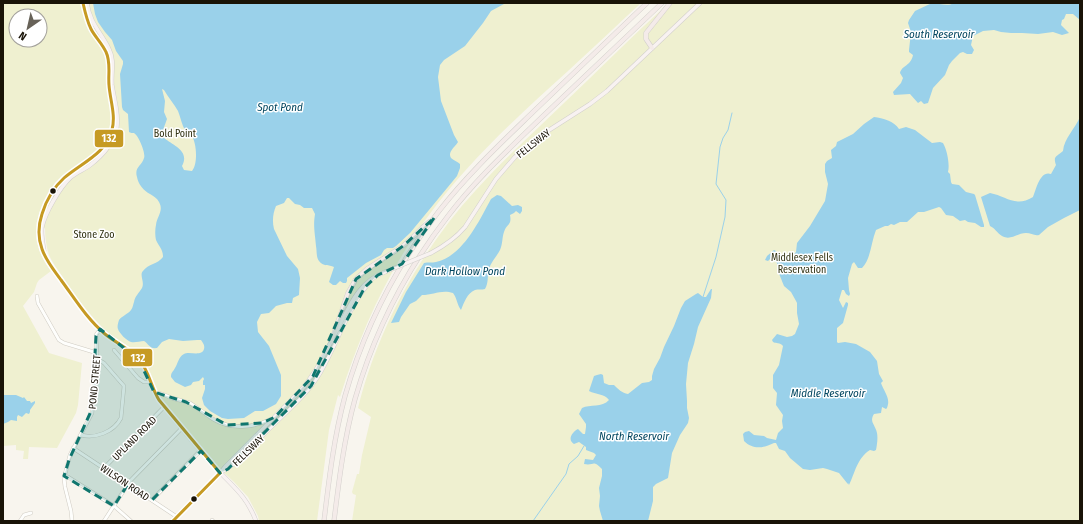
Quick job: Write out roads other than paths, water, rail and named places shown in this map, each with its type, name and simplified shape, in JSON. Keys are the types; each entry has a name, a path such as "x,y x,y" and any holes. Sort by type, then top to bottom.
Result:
{"highway":[{"path":"324,521 334,442 343,405 356,364 369,329 388,291 412,249 457,189 482,161 647,3"},
{"path":"334,521 344,444 361,380 389,311 406,278 421,254 448,215 485,172 662,3"},
{"path":"652,48 646,39 646,33 670,3"},
{"path":"331,342 348,293 356,279 367,269 403,246 434,218"}],"main road":[{"path":"83,3 88,22 104,48 109,60 108,84 113,114 112,128 108,138 98,153 66,176 57,184 50,195 39,225 42,251 50,265 78,303 100,329 139,360 146,370 155,393 164,407 220,473 245,499 250,506 256,521"},
{"path":"45,256 42,235 43,225 58,192 71,177 90,165 102,154 111,141 117,127 117,109 112,83 112,57 93,23 88,3"},
{"name":"FELLSWAY","path":"220,473 310,380 318,368 354,297 361,288 378,275 449,243 467,224 508,164 543,134 597,99 700,3"},
{"name":"FELLSWAY","path":"220,473 228,469 242,456 311,386 324,366 357,299 370,280"},
{"path":"173,521 220,473"}],"street":[{"path":"37,296 38,302 59,340 97,353"},
{"name":"POND STREET","path":"72,521 71,511 64,486 64,476 73,448 89,419 92,409 97,359 96,336 100,329"},
{"path":"114,350 138,378 144,382 150,382"},
{"path":"81,435 89,436 108,432 121,418 124,386 104,363 97,359"},
{"path":"155,393 160,393 186,402 196,407 215,421 229,426 238,427 251,425 275,417"},
{"name":"UPLAND ROAD","path":"104,468 164,407"},
{"path":"104,521 128,484 182,428"},
{"name":"WILSON ROAD","path":"73,448 177,517"},
{"path":"152,500 201,450"},
{"path":"64,476 68,477 114,506 131,521"},
{"path":"20,521 24,515 31,513"}],"water":[{"name":"Spot Pond","path":"93,3 513,3 504,4 491,11 465,46 444,60 440,65 438,77 441,101 458,142 451,151 450,156 460,164 460,168 457,176 410,233 396,246 393,248 387,248 381,255 366,263 347,278 346,283 340,281 336,285 333,285 329,282 334,267 322,264 317,258 314,226 315,214 312,208 304,208 295,204 289,198 287,198 284,203 276,206 273,217 274,229 287,256 298,269 300,278 299,295 293,298 292,303 276,306 269,313 261,314 257,322 258,332 269,346 281,375 281,396 276,404 263,411 255,411 244,418 222,418 210,411 204,405 202,398 205,389 205,385 203,385 203,377 199,381 193,382 191,385 185,387 175,382 171,375 179,359 186,353 201,353 204,349 204,344 201,340 183,341 169,339 162,342 157,348 154,348 144,341 131,342 123,337 119,331 119,320 131,310 135,298 143,286 142,273 145,269 163,257 162,250 156,240 155,235 155,228 161,208 157,199 140,185 138,180 136,174 137,169 143,161 144,153 140,141 136,135 129,132 128,114 122,107 120,74 123,61 116,51 112,40 98,22","holes":["162,89 178,111 184,127 195,143 196,158 192,171 184,170 182,166 184,156 180,149 164,138 163,130 167,119 164,112 165,101"]},
{"name":"South Reservoir","path":"932,3 946,5 954,3 1080,3 1080,20 1073,14 1066,14 1061,25 1069,33 1062,35 1053,32 1038,34 1011,33 994,30 983,31 973,36 971,45 974,50 972,54 963,52 960,53 952,61 945,75 933,88 928,103 924,104 921,101 918,103 910,94 894,95 893,92 901,83 903,78 900,73 901,70 909,63 913,55 909,52 911,32 908,23 909,20 915,11"},
{"name":"Middle Reservoir","path":"874,117 888,120 899,129 906,127 915,130 932,143 943,143 948,157 948,172 950,174 951,182 952,184 959,185 966,192 975,195 984,227 965,220 960,221 953,216 946,215 939,207 924,212 918,212 907,222 900,222 894,225 891,224 876,230 865,264 862,268 858,268 854,262 852,264 848,278 850,294 849,296 844,290 842,290 839,300 843,308 846,302 848,305 843,323 837,328 837,342 856,344 870,352 877,361 879,374 883,381 881,383 887,395 888,404 886,409 882,407 881,413 874,414 872,419 877,435 876,450 870,450 862,457 849,485 839,473 823,468 810,470 803,469 790,458 785,451 779,449 776,443 762,447 751,446 744,441 743,434 749,431 754,435 764,436 776,440 778,433 783,428 783,415 776,405 777,393 773,388 773,375 779,365 783,346 773,342 772,340 777,334 787,337 792,336 795,334 799,324 797,303 791,292 784,286 776,262 771,258 768,261 765,260 774,250 778,256 792,262 796,252 797,243 810,226 825,201 828,184 825,164 832,158 831,150 836,146 837,142 853,134"},
{"path":"1080,117 1080,210 1048,227 1039,235 1023,233 1008,238 1002,236 990,226 981,197 990,193 1011,200 1021,201 1033,197 1041,178 1044,175 1051,174 1056,165 1055,158 1063,151 1065,142"},
{"name":"Dark Hollow Pond","path":"497,195 501,196 512,206 518,205 522,207 522,211 520,214 516,211 510,215 510,223 504,232 502,245 489,268 485,289 472,291 466,298 461,310 453,293 441,292 422,295 410,304 399,322 391,323 406,292 424,263 436,262 454,253 469,236 491,199"},
{"name":"North Reservoir","path":"711,289 711,298 698,327 688,363 686,384 689,418 688,423 680,435 672,453 668,478 653,487 653,501 648,521 603,521 599,506 599,488 602,469 595,464 584,464 585,459 593,460 596,455 586,450 586,447 579,442 574,444 571,440 572,434 578,429 585,434 586,424 579,414 582,408 603,404 609,400 605,396 589,391 594,376 601,374 603,375 604,383 614,385 622,392 628,394 642,383 652,380 654,369 685,301 698,293 703,297 706,297"},
{"path":"3,395 16,395 23,398 24,397 27,401 30,401 31,403 35,401 35,403 29,414 26,413 22,417 18,415 17,421 11,420 3,424"}],"waterway":[{"path":"703,297 716,257 725,217 726,200 716,184 720,147 728,130 732,113"},
{"path":"533,521 566,474 569,464 578,456 584,446"}],"park label":[{"name":"Bold Point","path":"175,133"},
{"name":"Stone Zoo","path":"94,234"},
{"name":"Middlesex Fells Reservation","path":"802,262"}]}
